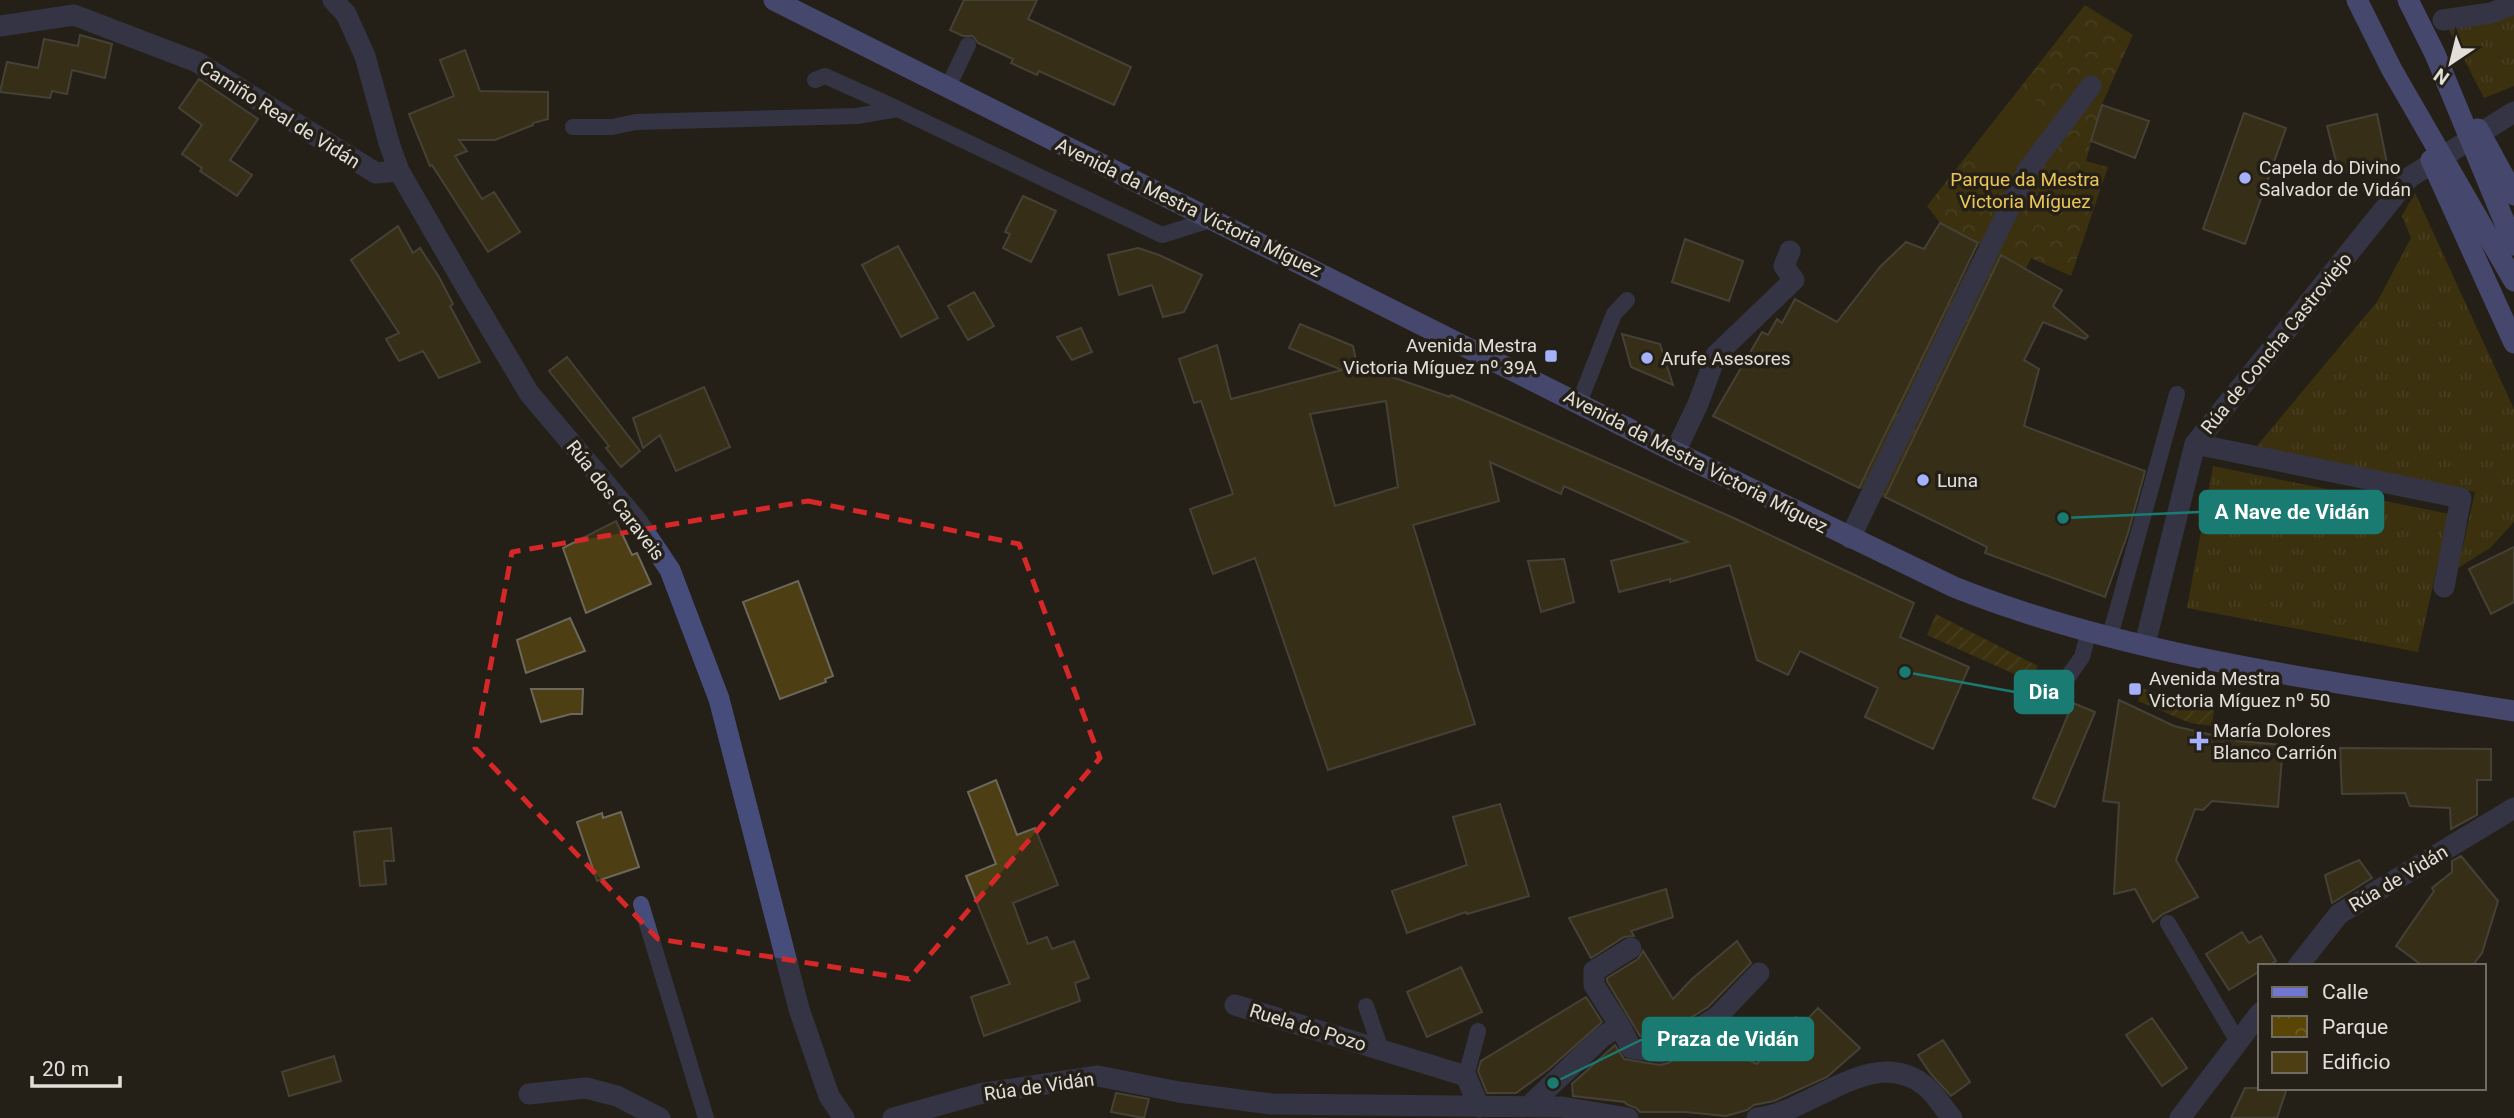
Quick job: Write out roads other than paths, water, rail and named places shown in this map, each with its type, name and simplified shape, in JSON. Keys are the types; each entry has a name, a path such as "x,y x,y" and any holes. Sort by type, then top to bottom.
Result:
{"main road":[{"name":"Avenida da Mestra Victoria Míguez","path":"774,0 1675,452 1850,538 1995,603 2089,631 2145,644 2377,690 2514,711"},
{"path":"2357,0 2447,179 2514,343"},
{"path":"2408,0 2486,158 2514,245"},
{"path":"2486,158 2514,195"},
{"path":"2447,179 2514,281"}],"street":[{"name":"Rúa dos Caraveis","path":"333,0 346,14 365,55 389,143 400,171 529,393 637,521 670,570 719,699 799,1009 829,1096 844,1118"},
{"path":"2443,20 2491,13 2514,4"},
{"name":"Camiño Real de Vidán","path":"0,26 74,15 197,62 376,173 400,171"},
{"path":"1850,538 2027,171 2091,86"},
{"name":"Rúa de Concha Castroviejo","path":"2145,644 2195,444 2410,177 2514,112"},
{"path":"1675,452 1698,404 1716,355 1794,280 1784,266 1790,251"},
{"path":"2195,444 2461,498 2444,587"},
{"name":"Rúa de Vidán","path":"2300,964 2339,914 2514,808"},
{"path":"1631,948 1594,971 1594,985 1631,1048 1661,1052 1717,1017 1759,973"},
{"name":"Ruela do Pozo","path":"1235,1005 1466,1076"},
{"path":"2180,1118 2258,1016"},
{"path":"1529,1106 1602,1037 1620,1026"},
{"path":"1757,1118 1798,1106 1866,1073 1889,1071 1904,1074 1924,1085 1952,1118"},
{"name":"Rúa de Vidán","path":"893,1118 979,1094 1098,1076 1269,1111 1529,1106 1562,1107 1605,1117 1628,1118"},
{"path":"1466,1076 1479,1107"},
{"path":"529,1094 586,1088 617,1096 660,1118"}],"lane":[{"path":"948,87 968,45"},
{"path":"815,80 825,76 1162,235 1213,219"},
{"path":"573,127 612,127 636,122 857,116 898,109"},
{"path":"1578,403 1614,314 1627,300"},
{"path":"2110,636 2155,445 2177,394"},
{"path":"2055,695 2082,657 2089,631"},
{"path":"641,904 706,1118"},
{"path":"2168,923 2238,1042"},
{"name":"Ruela do Pozo","path":"1366,1006 1381,1050"},
{"path":"1466,1076 1478,1031"}],"place":[{"name":"Capela do Divino Salvador de Vidán","path":"2245,178"},
{"name":"Avenida Mestra Victoria Míguez nº 39A","path":"1551,356"},
{"name":"Arufe Asesores","path":"1647,358"},
{"name":"Luna","path":"1923,480"},
{"name":"A Nave de Vidán","path":"2063,518"},
{"name":"Dia","path":"1905,672"},
{"name":"Avenida Mestra Victoria Míguez nº 50","path":"2135,689"},
{"name":"María Dolores Blanco Carrión","path":"2199,741"},
{"name":"Praza de Vidán","path":"1553,1083"}],"park label":[{"name":"Parque da Mestra Victoria Míguez","path":"2025,190"}]}
